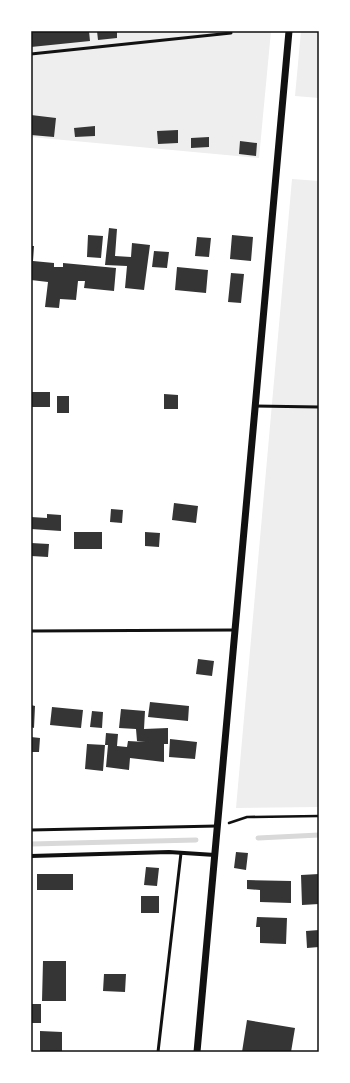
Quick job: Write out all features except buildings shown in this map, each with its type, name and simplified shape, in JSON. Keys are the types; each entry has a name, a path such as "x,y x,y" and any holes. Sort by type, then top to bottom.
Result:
{"street":[{"path":"197,1052 254,406 289,31"},
{"path":"31,856 181,853 215,855"}],"lane":[{"path":"31,54 231,33"},
{"path":"254,406 319,407"},
{"path":"31,631 235,630"},
{"path":"31,830 217,826"},
{"path":"158,1052 181,853"}],"path":[{"path":"217,826 247,817 319,816"}],"shaded area":[{"path":"31,31 271,31 259,158 31,137"},
{"path":"301,31 319,31 319,98 295,96"},
{"path":"292,179 319,181 319,807 236,808"}],"waterway":[{"path":"258,838 319,835"},
{"path":"31,844 196,840"}]}
